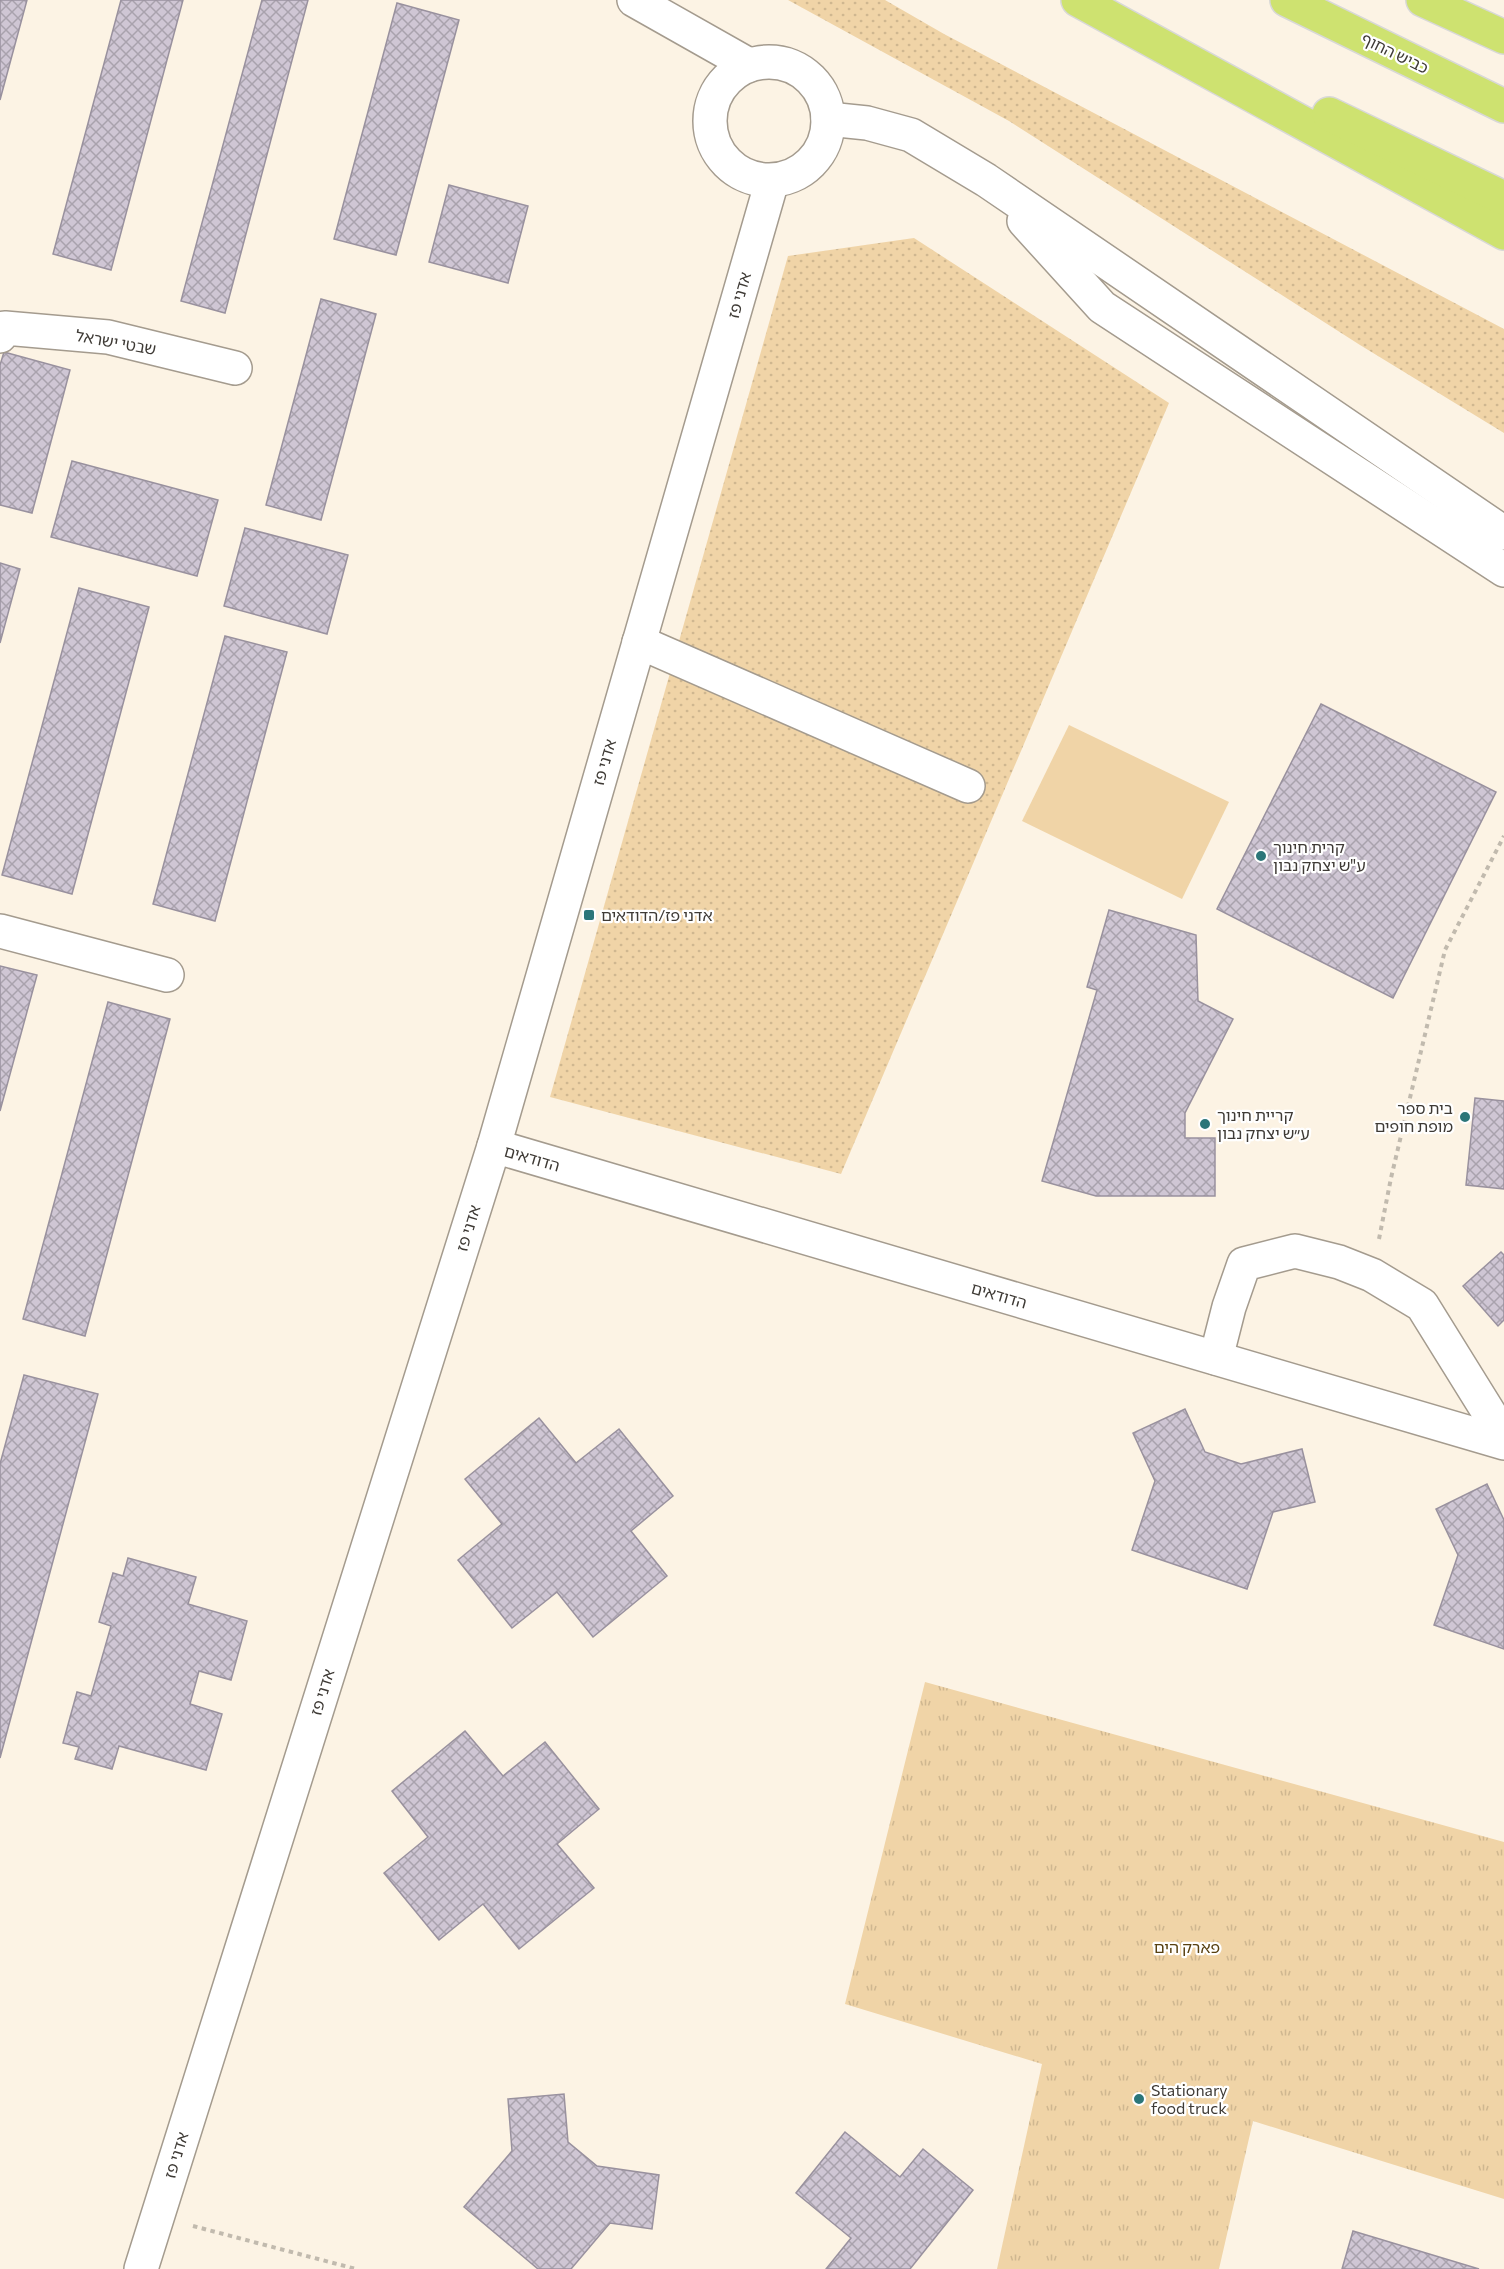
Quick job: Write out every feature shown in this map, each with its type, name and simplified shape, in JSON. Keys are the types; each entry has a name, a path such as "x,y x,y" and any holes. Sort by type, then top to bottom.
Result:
{"highway":[{"path":"1078,0 1504,233"},
{"path":"1093,0 1504,198"},
{"name":"כביש החוף","path":"1287,0 1504,106"},
{"path":"1423,0 1504,37"}],"street":[{"path":"634,0 749,64"},
{"path":"770,62 790,66 813,81 824,99 828,119 825,140 809,165 792,176 772,181 752,178 732,168 718,153 711,133 710,112 717,93 732,75 749,64 770,62"},
{"path":"828,119 867,123 911,135 986,180 1504,533"},
{"path":"986,180 1102,307 1504,570"},
{"name":"אדני פז","path":"141,2269 494,1146 772,181"},
{"name":"שבטי ישראל","path":"0,336 5,328 108,337 235,368"},
{"path":"639,642 968,786"},
{"path":"0,932 167,975"},
{"name":"הדודאים","path":"494,1146 1504,1443"},
{"path":"1216,1359 1229,1307 1244,1264 1295,1251 1339,1262 1372,1275 1422,1305 1504,1437"}],"path":[{"path":"1372,1275 1391,1178 1445,950 1504,836"},
{"path":"157,2216 356,2269"}],"green space":[{"path":"788,0 885,0 944,34 1504,329 1504,433 1360,345 1009,121"},
{"path":"914,238 1169,403 841,1174 550,1097 788,256"},
{"path":"1069,725 1229,802 1182,899 1022,821"},
{"name":"פארק הים","path":"925,1682 1504,1842 1504,2199 1253,2121 1219,2269 997,2269 1042,2064 845,2004"}],"building":[{"path":"0,0 27,0 0,100"},
{"path":"121,0 183,0 111,270 53,254"},
{"path":"262,0 308,0 225,313 181,301"},
{"path":"397,3 459,20 396,255 334,239"},
{"path":"449,185 528,206 508,283 429,262"},
{"path":"321,299 376,314 321,520 266,505"},
{"path":"4,352 70,370 32,513 0,505 0,365"},
{"path":"72,461 218,500 197,576 51,537"},
{"path":"245,528 348,555 327,634 224,606"},
{"path":"0,563 20,569 0,643"},
{"path":"79,588 149,607 72,894 2,875"},
{"path":"225,636 287,652 215,921 153,904"},
{"path":"1321,704 1496,792 1393,998 1217,909"},
{"path":"1109,910 1196,935 1198,1001 1233,1019 1185,1113 1185,1138 1215,1138 1215,1196 1096,1196 1042,1181 1097,990 1087,987"},
{"path":"0,966 37,975 0,1111"},
{"path":"108,1002 170,1019 85,1336 23,1319"},
{"path":"1475,1098 1504,1101 1504,1189 1466,1185"},
{"path":"1501,1252 1504,1255 1504,1320 1498,1326 1463,1286"},
{"path":"24,1375 98,1394 0,1758 0,1464"},
{"path":"1185,1409 1205,1452 1241,1464 1302,1449 1315,1502 1273,1512 1247,1589 1132,1550 1155,1481 1133,1433"},
{"path":"539,1418 576,1463 619,1429 673,1496 631,1531 667,1576 593,1637 557,1592 512,1628 458,1560 502,1524 465,1479"},
{"path":"1487,1484 1504,1520 1504,1649 1434,1625 1458,1555 1436,1509"},
{"path":"128,1558 196,1577 188,1604 247,1621 231,1680 199,1671 190,1704 222,1714 206,1770 119,1746 112,1769 75,1759 79,1747 63,1743 77,1692 91,1696 111,1626 99,1622 113,1573 123,1576"},
{"path":"465,1731 503,1776 545,1742 599,1809 557,1844 594,1888 519,1949 483,1904 439,1940 384,1873 428,1837 392,1791"},
{"path":"564,2094 568,2142 597,2166 659,2175 652,2229 610,2223 571,2269 538,2269 464,2207 512,2151 508,2099"},
{"path":"845,2132 900,2177 923,2149 973,2190 910,2269 826,2269 851,2238 796,2193"},
{"path":"1353,2231 1479,2269 1342,2269"}],"place":[{"name":"קרית חינוך ע\"ש יצחק נבון","path":"1261,856"},
{"name":"אדני פז/הדודאים","path":"589,915"},
{"name":"בית ספר מופת חופים","path":"1465,1117"},
{"name":"קריית חינוך ע״ש יצחק נבון","path":"1205,1124"},
{"name":"Stationary food truck","path":"1139,2099"}]}
